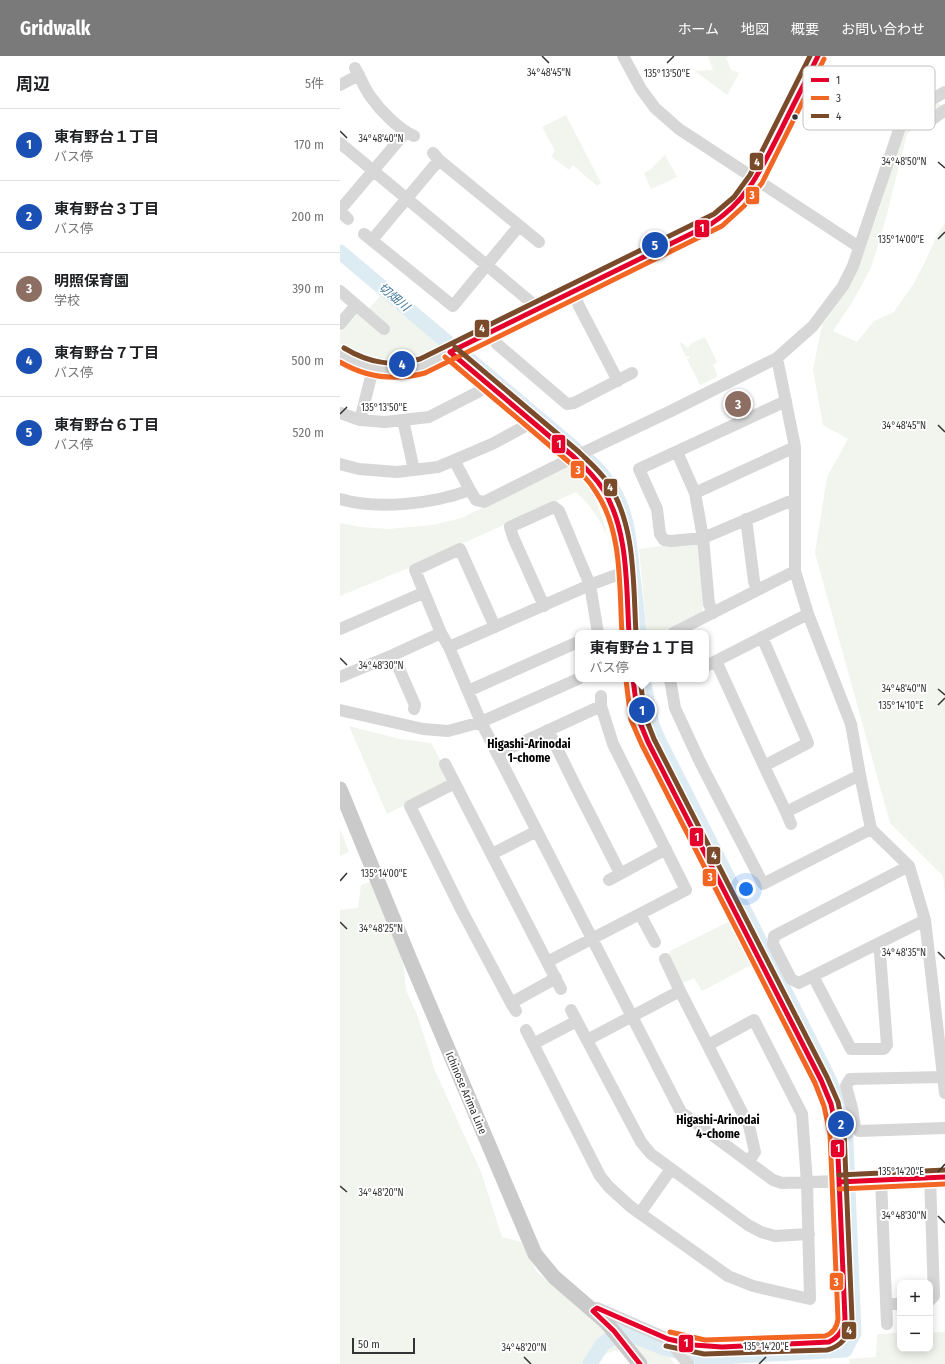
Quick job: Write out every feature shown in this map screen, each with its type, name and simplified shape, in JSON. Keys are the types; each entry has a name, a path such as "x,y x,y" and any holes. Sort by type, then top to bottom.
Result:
{"main road":[{"name":"Ichinose Arima Line","path":"340,789 409,958 535,1254 547,1270 593,1311 617,1335 640,1364"}],"street":[{"path":"623,56 640,89 656,108 679,129 859,247"},
{"path":"813,66 818,56"},
{"path":"340,85 357,71 370,96 388,116 410,135 373,171 343,213"},
{"path":"340,354 361,366 373,369 395,371 416,368 718,220 738,204 756,179 803,86"},
{"path":"935,98 945,92"},
{"path":"935,117 945,110"},
{"path":"454,460 476,500 484,502 777,358 813,326 844,286 853,266 899,130"},
{"path":"340,143 532,303 536,309"},
{"path":"519,226 453,306 368,237 406,199 436,156 539,242"},
{"path":"340,291 384,329"},
{"path":"573,291 579,306 618,381"},
{"path":"340,324 356,305"},
{"path":"489,333 497,344 567,404 574,403 632,373"},
{"path":"450,352 574,457 598,481 610,500 619,527 625,572 629,630"},
{"path":"777,358 795,447 795,571 808,614 851,724 871,829 909,866 925,920 945,1093"},
{"path":"360,420 373,369"},
{"path":"340,414 360,420 385,422 429,417 489,385"},
{"path":"786,401 639,469 657,509 660,534 664,540 671,541 702,538 795,499"},
{"path":"403,420 414,470"},
{"path":"340,464 359,469 396,472 438,467 492,444 533,422"},
{"path":"695,493 795,447"},
{"path":"677,452 695,493 702,538 709,604 712,613"},
{"path":"340,499 348,502 384,506 423,501 460,494 470,490"},
{"path":"544,606 510,527 554,507 559,511 590,585 598,630"},
{"path":"746,519 754,581 757,590"},
{"path":"495,627 460,549 414,570 481,722 681,1112 774,1180 782,1183 945,1177"},
{"path":"679,630 795,571"},
{"path":"449,647 590,585 625,572"},
{"path":"340,629 423,593"},
{"path":"791,824 764,766 711,663 808,614"},
{"path":"340,677 441,633"},
{"path":"762,638 808,743 764,766"},
{"path":"468,691 575,643"},
{"path":"393,655 415,705 414,709"},
{"path":"340,710 423,729 448,731 481,722 575,680"},
{"path":"593,1311 597,1308 668,1340 694,1346 722,1347 826,1343 836,1339 842,1331 845,1319 836,1126 831,1104 826,1090 648,742 638,718 633,682"},
{"path":"674,682 675,708 700,762 763,884 871,829"},
{"path":"497,754 548,730 601,701 613,744 686,890 548,962"},
{"path":"548,730 620,873"},
{"path":"445,764 455,783 492,854 548,962 558,984 513,1007 462,911 410,806 455,783"},
{"path":"786,812 860,775"},
{"path":"492,854 537,831"},
{"path":"608,880 666,850"},
{"path":"909,866 774,936 773,944 791,979 799,983 925,920"},
{"path":"640,914 655,942"},
{"path":"813,976 851,1049 884,1048 888,1045 880,953 877,944"},
{"path":"665,959 749,1126 754,1152 749,1161"},
{"path":"587,1040 680,991"},
{"path":"571,1010 641,1142 651,1154 748,1225 761,1232 775,1236 809,1234"},
{"path":"526,1030 600,1177 609,1187 631,1207 728,1276 753,1286 810,1299 807,1183 802,1114 754,1020 708,1045"},
{"path":"532,1044 577,1021"},
{"path":"942,1077 850,1079 846,1086 855,1127 859,1131 945,1128"},
{"path":"640,1213 672,1169"},
{"path":"930,1177 933,1297"},
{"path":"881,1180 887,1324"},
{"path":"886,1304 897,1304"},
{"path":"668,1340 685,1360"}],"shaded area":[{"path":"708,56 730,56 726,58 731,70 739,73 727,95 695,71 713,70"},
{"path":"938,103 942,106 935,112 935,104"},
{"path":"566,115 601,183 597,186 573,165 569,170 551,156 555,151 542,127"},
{"path":"902,130 912,130 907,134 885,222 871,268 853,301 833,331 857,342 874,321 894,312 914,283 938,233 945,223 945,892 943,876 890,823 815,553 827,477 848,439 823,425 813,370 822,325 836,306 858,269 880,207"},
{"path":"665,155 677,177 651,189 644,173 650,170"},
{"path":"384,292 445,343 417,356 404,360 380,361 367,358 340,343 340,332 355,313 360,313 363,315"},
{"path":"705,337 717,362 713,365 717,377 700,385 687,359 690,358 689,356 686,357 680,344 681,342 688,348 692,343"},
{"path":"570,464 573,472 591,490 599,507 608,538 595,513 576,492 411,567 340,596 340,523 360,527 388,529 433,525 462,518"},
{"path":"694,542 699,547 705,603 701,613 665,630 647,630 639,549"},
{"path":"349,726 400,739 431,743 449,776 446,784 387,814"},
{"path":"340,829 349,852 340,856"},
{"path":"373,881 403,958 406,990 418,1017 435,1071 481,1172 502,1237 521,1242 537,1272 606,1329 622,1349 604,1354 596,1364 340,1364 340,910 358,908 361,885"},
{"path":"730,921 753,964 702,991 694,978 681,984 667,959 670,951"},
{"path":"945,1332 945,1364 850,1364 849,1359 876,1357 877,1334 897,1333 897,1352 933,1352 933,1333"},
{"path":"624,1334 667,1354 675,1364 646,1364"}],"waterway":[{"name":"切畑川","path":"340,252 447,342"},
{"name":"切畑川","path":"465,356 575,449"},
{"name":"切畑川","path":"588,460 610,484 622,509 628,537 639,630"},
{"name":"切畑川","path":"590,1364 602,1345 622,1331 664,1348 704,1358 845,1350 854,1333 846,1140 840,1109 824,1068 658,739 652,725 644,682"}],"transit line":[{"name":"4","path":"805,66 810,56"},
{"name":"1","path":"813,66 818,56"},
{"name":"3","path":"820,66 824,59"},
{"name":"4","path":"344,348 362,357 381,362 400,363 420,359 714,214 734,197 750,175 803,70"},
{"name":"1","path":"629,630 625,559 622,541 618,523 603,489 590,472 574,457 450,352 711,224 724,215 735,205 753,182 803,86"},
{"name":"3","path":"340,362 360,372 371,375 403,377 425,373 722,226 744,206 762,183 803,101"},
{"name":"4","path":"455,347 579,452 608,483 624,518 628,536 633,575 636,630"},
{"name":"3","path":"445,357 569,462 584,476 593,488 605,508 611,524 615,542 620,579 622,630"},
{"name":"3","path":"626,682 631,720 642,745 815,1083 824,1106 830,1134 838,1319 837,1325 831,1333 825,1336 705,1340 670,1332"},
{"name":"1","path":"633,682 638,718 648,742 821,1080 831,1104 837,1133 845,1319 840,1333 836,1338 829,1342 722,1347 694,1345 668,1339 597,1308 593,1311 614,1331 640,1364"},
{"name":"4","path":"640,682 645,716 654,739 827,1077 838,1102 844,1132 852,1319 850,1330 845,1339 837,1346 827,1350 704,1354 666,1346"},
{"name":"4","path":"839,1175 945,1170"},
{"name":"1","path":"839,1182 945,1177"},
{"name":"3","path":"839,1189 945,1184"}],"place":[{"name":"東有野台６丁目","path":"655,245"},
{"name":"東有野台７丁目","path":"402,364"},
{"name":"明照保育園","path":"738,404"},
{"name":"東有野台１丁目","path":"642,710"},
{"name":"東有野台３丁目","path":"841,1124"}],"district":[{"name":"Higashi-Arinodai 1-chome","path":"529,751"},
{"name":"Higashi-Arinodai 4-chome","path":"718,1127"}]}
